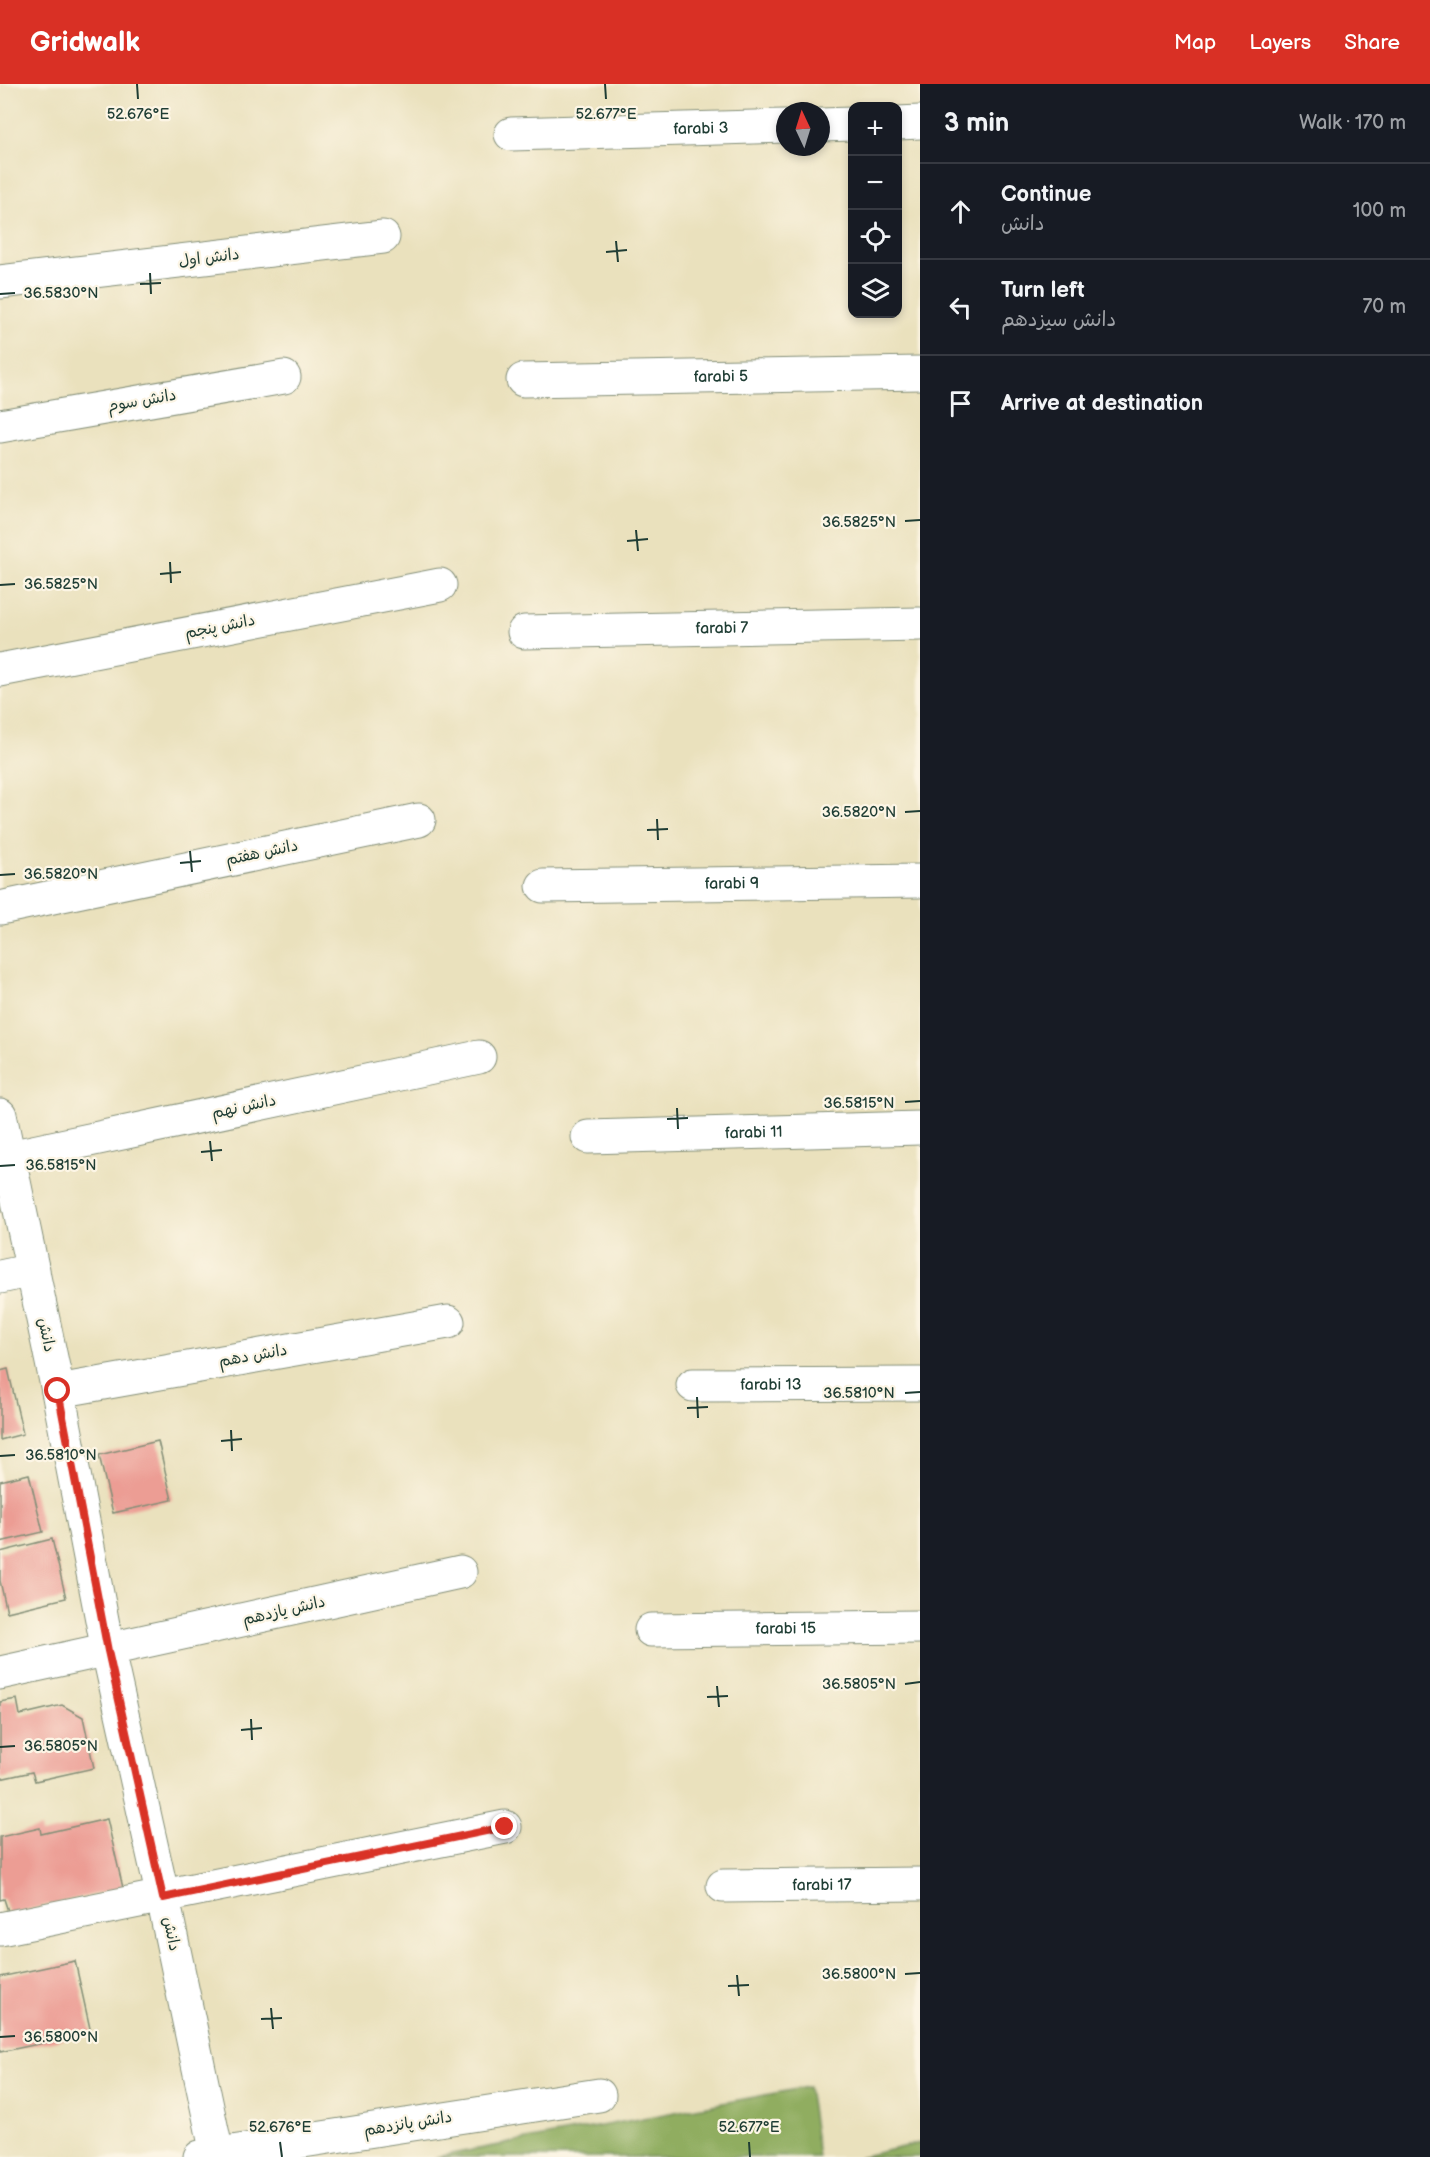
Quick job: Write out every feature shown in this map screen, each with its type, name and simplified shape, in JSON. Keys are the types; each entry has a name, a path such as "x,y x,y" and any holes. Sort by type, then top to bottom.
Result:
{"street":[{"path":"902,123 920,122"},
{"path":"830,125 848,124"},
{"name":"farabi 3","path":"511,134 776,126"},
{"name":"دانش اول","path":"0,282 383,237"},
{"name":"farabi 5","path":"523,380 920,373"},
{"name":"دانش سوم","path":"0,426 284,376"},
{"name":"دانش پنجم","path":"0,670 440,585"},
{"name":"farabi 7","path":"524,632 920,624"},
{"name":"دانش هفتم","path":"0,908 418,820"},
{"name":"farabi 9","path":"543,885 920,881"},
{"name":"دانش نهم","path":"5,1158 479,1057"},
{"name":"دانش","path":"0,1115 5,1158 33,1270 108,1651 163,1898 208,2155"},
{"name":"farabi 11","path":"588,1137 920,1128"},
{"path":"0,1277 33,1270"},
{"name":"دانش دهم","path":"58,1391 448,1322"},
{"name":"farabi 13","path":"693,1385 920,1384"},
{"name":"دانش یازدهم","path":"0,1673 460,1572"},
{"name":"farabi 15","path":"651,1630 920,1627"},
{"path":"0,1929 163,1898 505,1827"},
{"name":"farabi 17","path":"723,1886 920,1884"},
{"name":"دانش پانزدهم","path":"208,2155 599,2095"}],"green space":[{"path":"808,2087 818,2157 436,2157"},
{"path":"920,2143 920,2157 859,2157"}],"building":[{"path":"8,1369 23,1434 0,1440 0,1371"},
{"path":"158,1441 172,1500 113,1513 99,1455"},
{"path":"29,1474 43,1532 0,1542 0,1481"},
{"path":"52,1539 66,1598 7,1612 0,1581 0,1552"},
{"path":"17,1699 20,1715 62,1705 83,1717 94,1768 35,1781 32,1772 0,1779 0,1702"},
{"path":"107,1819 123,1888 9,1914 4,1899 0,1900 0,1837 40,1828 41,1834"},
{"path":"75,1961 91,2033 0,2052 0,1977"}],"route":[{"path":"58,1391 108,1651 163,1898 505,1827"}]}
